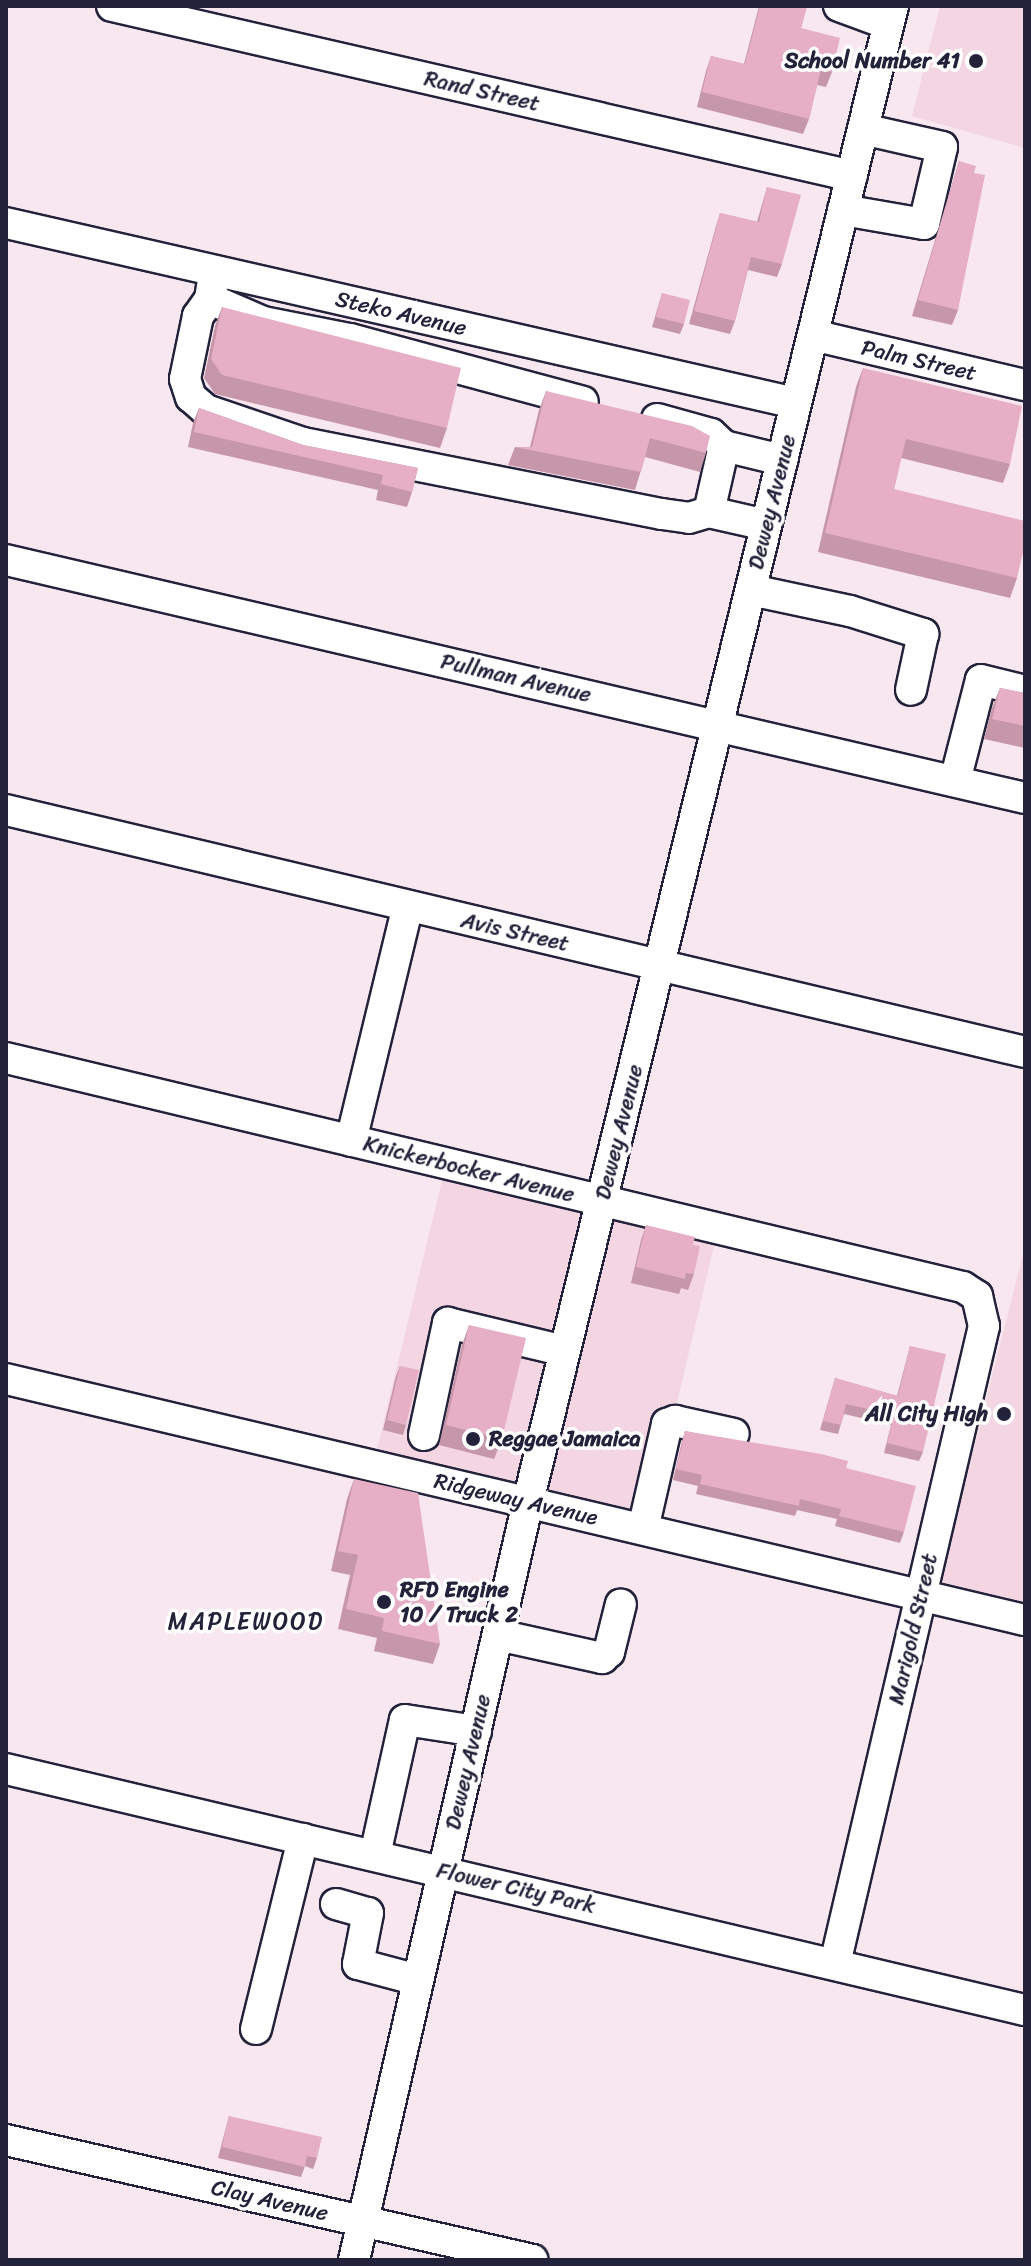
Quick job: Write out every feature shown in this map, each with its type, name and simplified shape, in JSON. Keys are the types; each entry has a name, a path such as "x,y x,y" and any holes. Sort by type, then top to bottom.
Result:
{"street":[{"name":"Rand Street","path":"112,6 852,176"},
{"path":"839,6 891,15"},
{"name":"Dewey Avenue","path":"354,2260 528,1502 891,15"},
{"path":"843,210 924,224 942,147 863,129"},
{"name":"Steko Avenue","path":"6,223 212,284 796,403"},
{"path":"766,525 709,512 689,518 662,514 319,446 206,410 191,397 185,379 198,316 212,284 263,322 350,339 691,427 724,446 782,460"},
{"name":"Palm Street","path":"813,335 1025,385"},
{"path":"709,512 724,446"},
{"name":"Pullman Avenue","path":"6,560 1025,798"},
{"path":"751,590 850,611 923,634 911,690"},
{"path":"955,781 981,680 1025,691"},
{"name":"Avis Street","path":"6,810 1025,1052"},
{"path":"351,1141 408,906"},
{"name":"Knickerbocker Avenue","path":"6,1058 963,1287 977,1296"},
{"name":"Marigold Street","path":"835,1964 984,1326 977,1296"},
{"path":"424,1435 448,1323 565,1351"},
{"name":"Ridgeway Avenue","path":"6,1379 1025,1620"},
{"path":"643,1529 667,1424 675,1421 734,1434"},
{"path":"498,1635 602,1658 609,1652 621,1604"},
{"path":"375,1855 405,1720 476,1731"},
{"name":"Flower City Park","path":"6,1769 1025,2010"},
{"path":"256,2029 303,1839"},
{"path":"336,1904 368,1913 358,1964 418,1980"},
{"name":"Clay Avenue","path":"6,2140 363,2221 429,2248 533,2260"}],"shaded area":[{"name":"School Number 41","path":"940,6 1025,6 1025,148 912,116"},
{"path":"446,1164 718,1229 647,1530 373,1466"},
{"name":"All City High","path":"1025,1246 1025,1602 940,1582"}],"building":[{"path":"760,6 807,6 801,28 840,38 832,72 821,69 809,119 702,92 711,56 745,64"},
{"path":"959,161 976,166 974,173 985,175 958,310 918,300"},
{"path":"767,187 801,195 782,264 751,257 735,321 694,311 720,213 759,222"},
{"path":"662,293 690,300 684,324 656,317"},
{"path":"222,307 461,368 447,428 222,375 211,359"},
{"path":"863,368 1022,406 1010,464 906,439 894,489 1025,521 1025,544 1017,578 825,533"},
{"path":"546,391 692,426 710,436 706,453 650,438 641,472 515,447 532,447"},
{"path":"199,408 303,445 418,468 412,492 381,484 383,475 194,432"},
{"path":"1000,688 1025,693 1025,726 992,719"},
{"path":"646,1225 695,1237 693,1245 700,1246 694,1274 686,1273 685,1279 636,1267"},
{"path":"469,1325 526,1338 502,1439 446,1425"},
{"path":"910,1346 946,1354 923,1452 887,1443 894,1415 846,1404 841,1425 823,1421 835,1378 898,1396"},
{"path":"400,1366 419,1370 406,1425 387,1420"},
{"path":"685,1431 821,1454 848,1461 846,1468 916,1486 904,1532 839,1516 841,1509 800,1499 799,1506 700,1484 702,1475 676,1469"},
{"name":"RFD Engine 10 / Truck 2","path":"354,1479 418,1493 440,1644 382,1631 384,1618 346,1609 358,1555 338,1551"},
{"path":"229,2116 322,2137 317,2158 307,2156 305,2167 222,2147"}],"place":[{"name":"School Number 41","path":"976,61"},
{"name":"All City High","path":"1004,1414"},
{"name":"Reggae Jamaica","path":"473,1439"},
{"name":"RFD Engine 10 / Truck 2","path":"384,1602"}],"district":[{"name":"MAPLEWOOD","path":"246,1622"}]}
